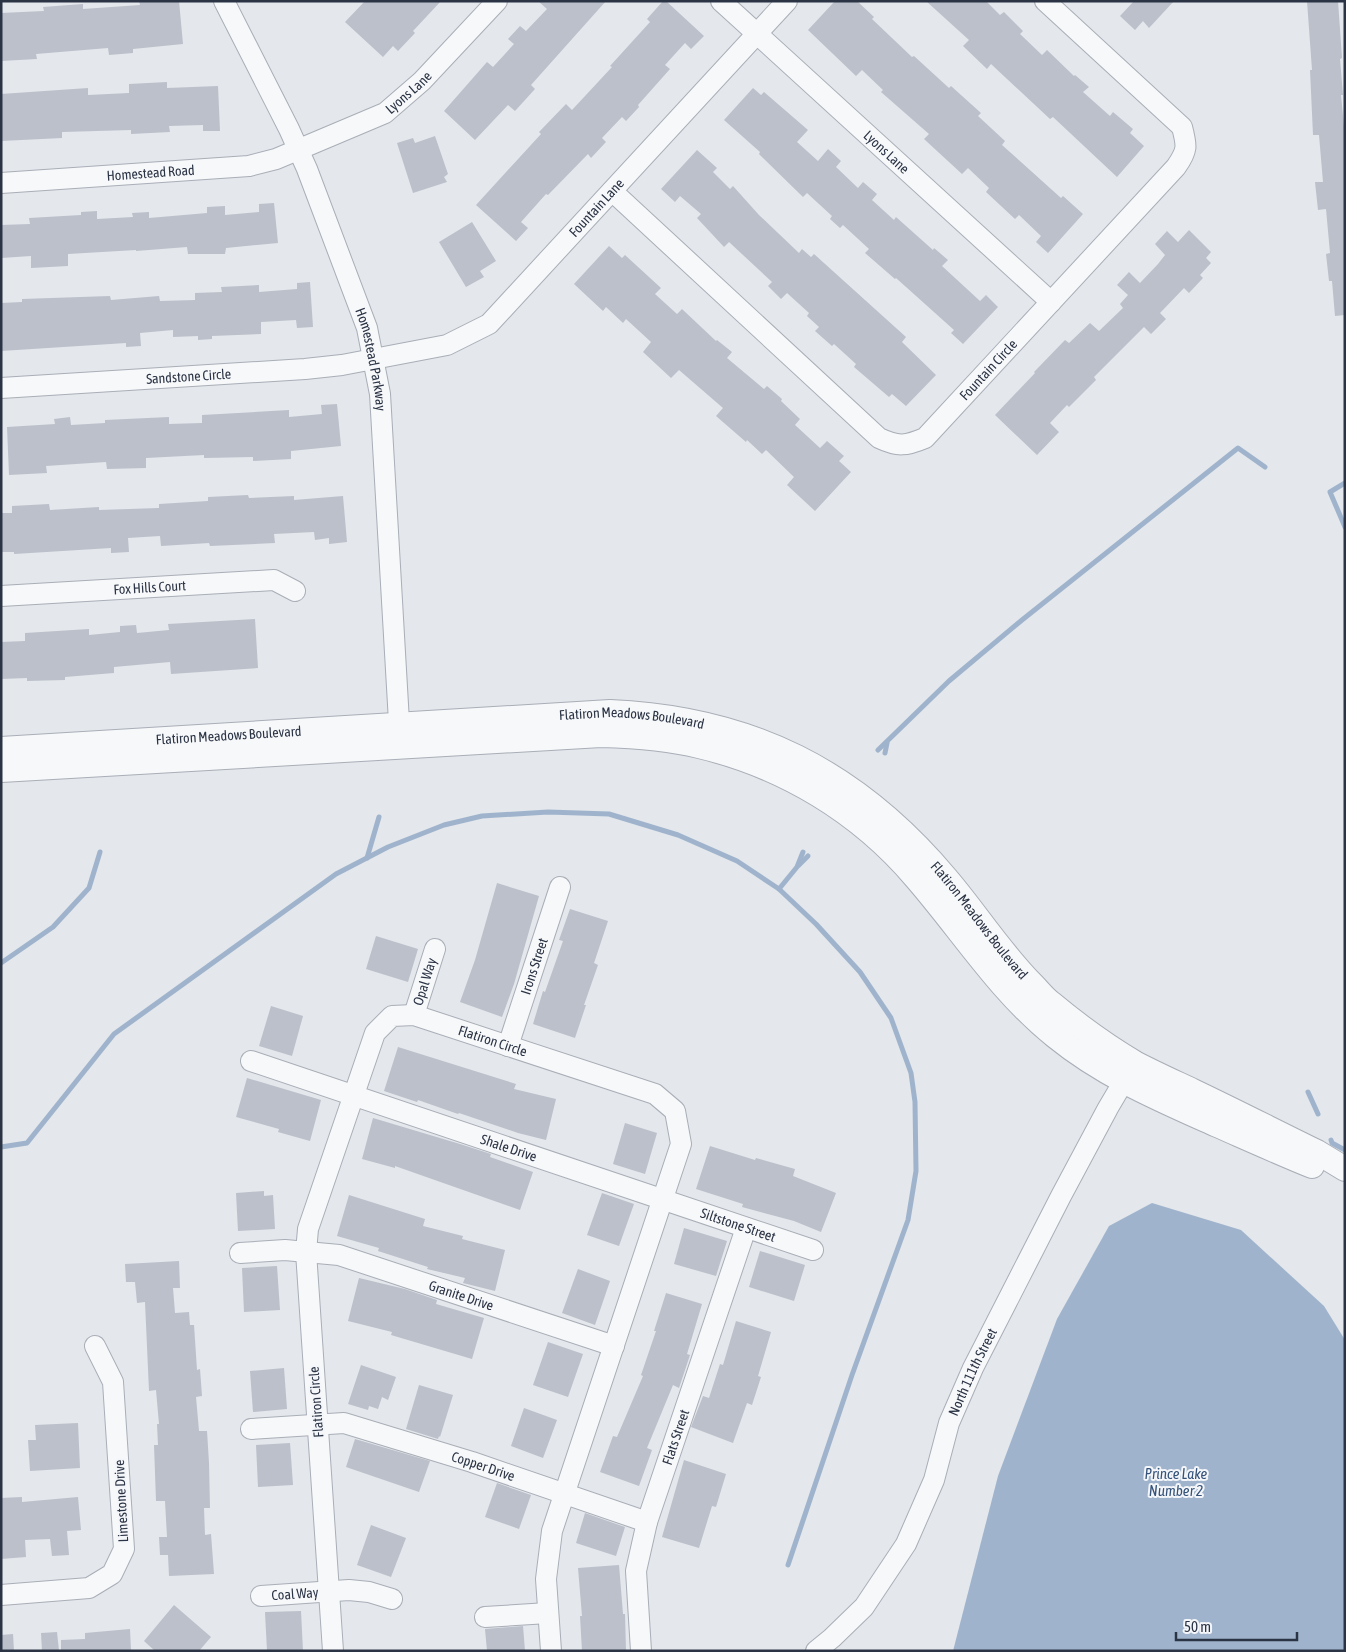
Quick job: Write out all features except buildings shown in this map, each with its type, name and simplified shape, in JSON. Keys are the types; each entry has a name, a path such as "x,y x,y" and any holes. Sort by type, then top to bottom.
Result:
{"street":[{"name":"Homestead Parkway","path":"224,1 298,149 367,328 380,394 400,735"},
{"name":"Lyons Lane","path":"298,149 385,113 422,81 497,1"},
{"name":"Lyons Lane","path":"721,1 1051,302"},
{"name":"Fountain Lane","path":"373,360 448,345 489,324 787,1"},
{"name":"Fountain Circle","path":"612,191 879,438 893,445 910,444 925,438 1176,167 1182,158 1187,144 1182,127 1045,1"},
{"name":"Homestead Road","path":"1,183 249,166 276,159 298,149"},
{"name":"Sandstone Circle","path":"1,388 305,369 373,360"},
{"name":"Fox Hills Court","path":"1,596 274,580 296,591"},
{"name":"Flatiron Meadows Boulevard","path":"1,770 400,735 588,712 632,713 676,718 712,725 746,735 785,751 843,783 865,798 904,832 947,879 1015,967 1049,1002 1129,1072"},
{"name":"Flatiron Meadows Boulevard","path":"1,749 400,735"},
{"name":"Irons Street","path":"508,1046 560,887"},
{"name":"Opal Way","path":"414,1015 435,949"},
{"name":"Flatiron Circle","path":"333,1651 306,1252 308,1230 375,1033 392,1016 414,1015 655,1094 675,1111 682,1144 552,1531 546,1579 551,1651"},
{"name":"Shale Drive","path":"251,1061 664,1199"},
{"path":"1129,1072 1317,1152 1345,1169"},
{"path":"1129,1072 1164,1102 1311,1166 1345,1177"},
{"name":"North 111th Street","path":"816,1651 864,1606 906,1544 934,1480 949,1423 973,1368 1061,1196 1129,1072"},
{"name":"Siltstone Street","path":"664,1199 813,1250"},
{"name":"Flats Street","path":"641,1651 636,1571 647,1522 746,1228"},
{"name":"Granite Drive","path":"240,1253 285,1250 339,1255 614,1346"},
{"name":"Limestone Drive","path":"1,1594 89,1588 112,1574 124,1549 113,1382 95,1346"},
{"name":"Copper Drive","path":"251,1429 344,1422 647,1522"},
{"name":"Coal Way","path":"261,1596 349,1590 369,1592 392,1599"},
{"path":"485,1617 548,1613"}],"water":[{"name":"Prince Lake Number 2","path":"1152,1203 1241,1230 1324,1306 1345,1340 1345,1651 953,1651 998,1476 1057,1319 1109,1226"}],"waterway":[{"path":"878,750 949,681 1022,620 1238,448 1265,467"},
{"path":"1345,483 1330,492 1345,527"},
{"path":"885,753 887,743"},
{"path":"1,1147 27,1143 114,1034 336,874 388,847 444,825 482,816 548,812 609,814 678,835 737,861 779,889 797,867 803,852"},
{"path":"367,858 379,817"},
{"path":"1,963 53,927 89,888 100,852"},
{"path":"799,865 808,856"},
{"path":"779,889 816,924 860,972 891,1018 911,1073 915,1102 916,1171 908,1220 852,1375 788,1565"},
{"path":"1308,1092 1318,1114"},
{"path":"1331,1140 1332,1143 1345,1150"}]}
